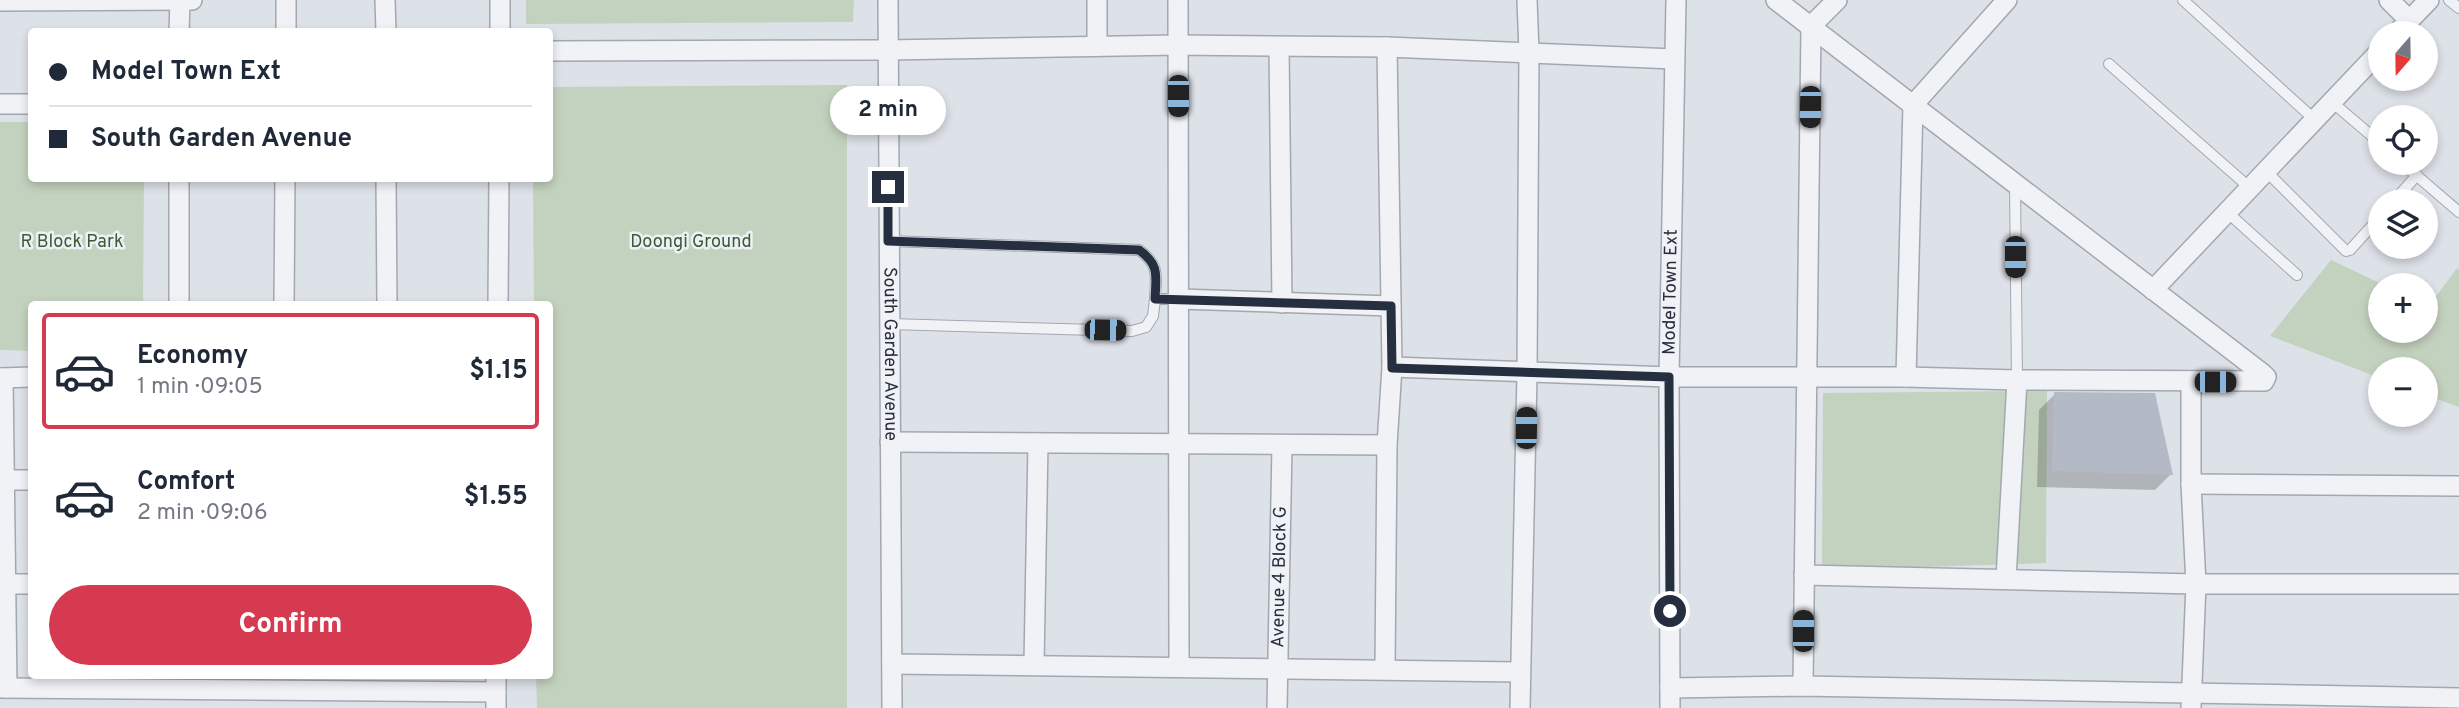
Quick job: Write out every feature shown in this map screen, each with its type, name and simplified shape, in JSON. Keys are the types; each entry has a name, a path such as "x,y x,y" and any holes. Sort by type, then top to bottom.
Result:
{"street":[{"path":"180,0 180,28"},
{"path":"5,1 192,0"},
{"path":"286,0 286,28"},
{"path":"385,0 386,28"},
{"path":"500,0 500,28"},
{"name":"South Garden Avenue","path":"888,0 892,708"},
{"path":"1097,0 1097,46"},
{"path":"1178,0 1179,666"},
{"path":"1520,708 1527,373 1527,0"},
{"name":"Model Town Ext","path":"1670,698 1669,377 1676,0"},
{"path":"1392,368 1669,377 2264,381 2266,377 1776,0"},
{"path":"1803,686 1811,26 1837,0"},
{"path":"1906,377 1913,105 2007,0"},
{"path":"2389,0 2400,21"},
{"path":"2409,21 2429,0"},
{"path":"553,51 887,50 1178,45 1387,47 1674,59"},
{"path":"1279,47 1282,303"},
{"path":"1385,669 1387,446 1392,368 1387,47"},
{"path":"2153,290 2368,64"},
{"path":"0,104 28,104"},
{"path":"179,182 179,301"},
{"path":"285,182 285,301"},
{"path":"386,182 387,301"},
{"path":"498,301 499,182"},
{"path":"1179,299 1391,306"},
{"path":"28,377 2,378 7,584 3,688 388,684 496,692"},
{"path":"2006,579 2017,380"},
{"path":"2190,700 2196,584 2191,484 2191,382"},
{"path":"890,442 1387,446"},
{"path":"1034,664 1038,443"},
{"name":"Avenue 4 Block G","path":"1277,708 1282,446"},
{"path":"5,480 28,480"},
{"path":"2191,484 2459,486"},
{"path":"1804,575 2196,584 2459,584"},
{"path":"7,584 28,584"},
{"path":"892,664 1521,672"},
{"path":"1670,698 1803,686 2190,700 2459,698"}],"lane":[{"path":"2183,0 2315,120"},
{"path":"2449,0 2459,8"},
{"path":"2109,64 2250,188"},
{"path":"2332,102 2368,134"},
{"path":"2266,171 2346,251 2368,230"},
{"path":"2405,189 2417,175 2459,212"},
{"path":"2015,183 2017,380"},
{"path":"2227,212 2297,275"},
{"path":"888,241 1139,250 1150,258 1156,269 1153,316 1146,327 1132,331 889,324"},
{"path":"1155,299 1179,299"}],"green space":[{"path":"526,0 854,0 853,22 526,24"},
{"name":"Doongi Ground","path":"847,85 847,708 537,708 536,679 553,679 553,301 534,301 533,182 553,182 553,87"},
{"name":"R Block Park","path":"0,122 28,122 28,182 144,182 143,301 28,301 28,351 0,350"},
{"path":"2331,260 2368,277 2368,343 2438,343 2438,294 2457,268 2459,407 2438,399 2438,357 2368,357 2368,373 2270,336"},
{"path":"2047,391 2046,563 1822,570 1823,393"}],"building":[{"path":"2054,392 2155,393 2173,475 2052,471"}],"route":[{"path":"888,187 888,241 1139,250 1150,258 1156,269 1155,299 1391,306 1392,368 1669,377 1670,611"}]}
